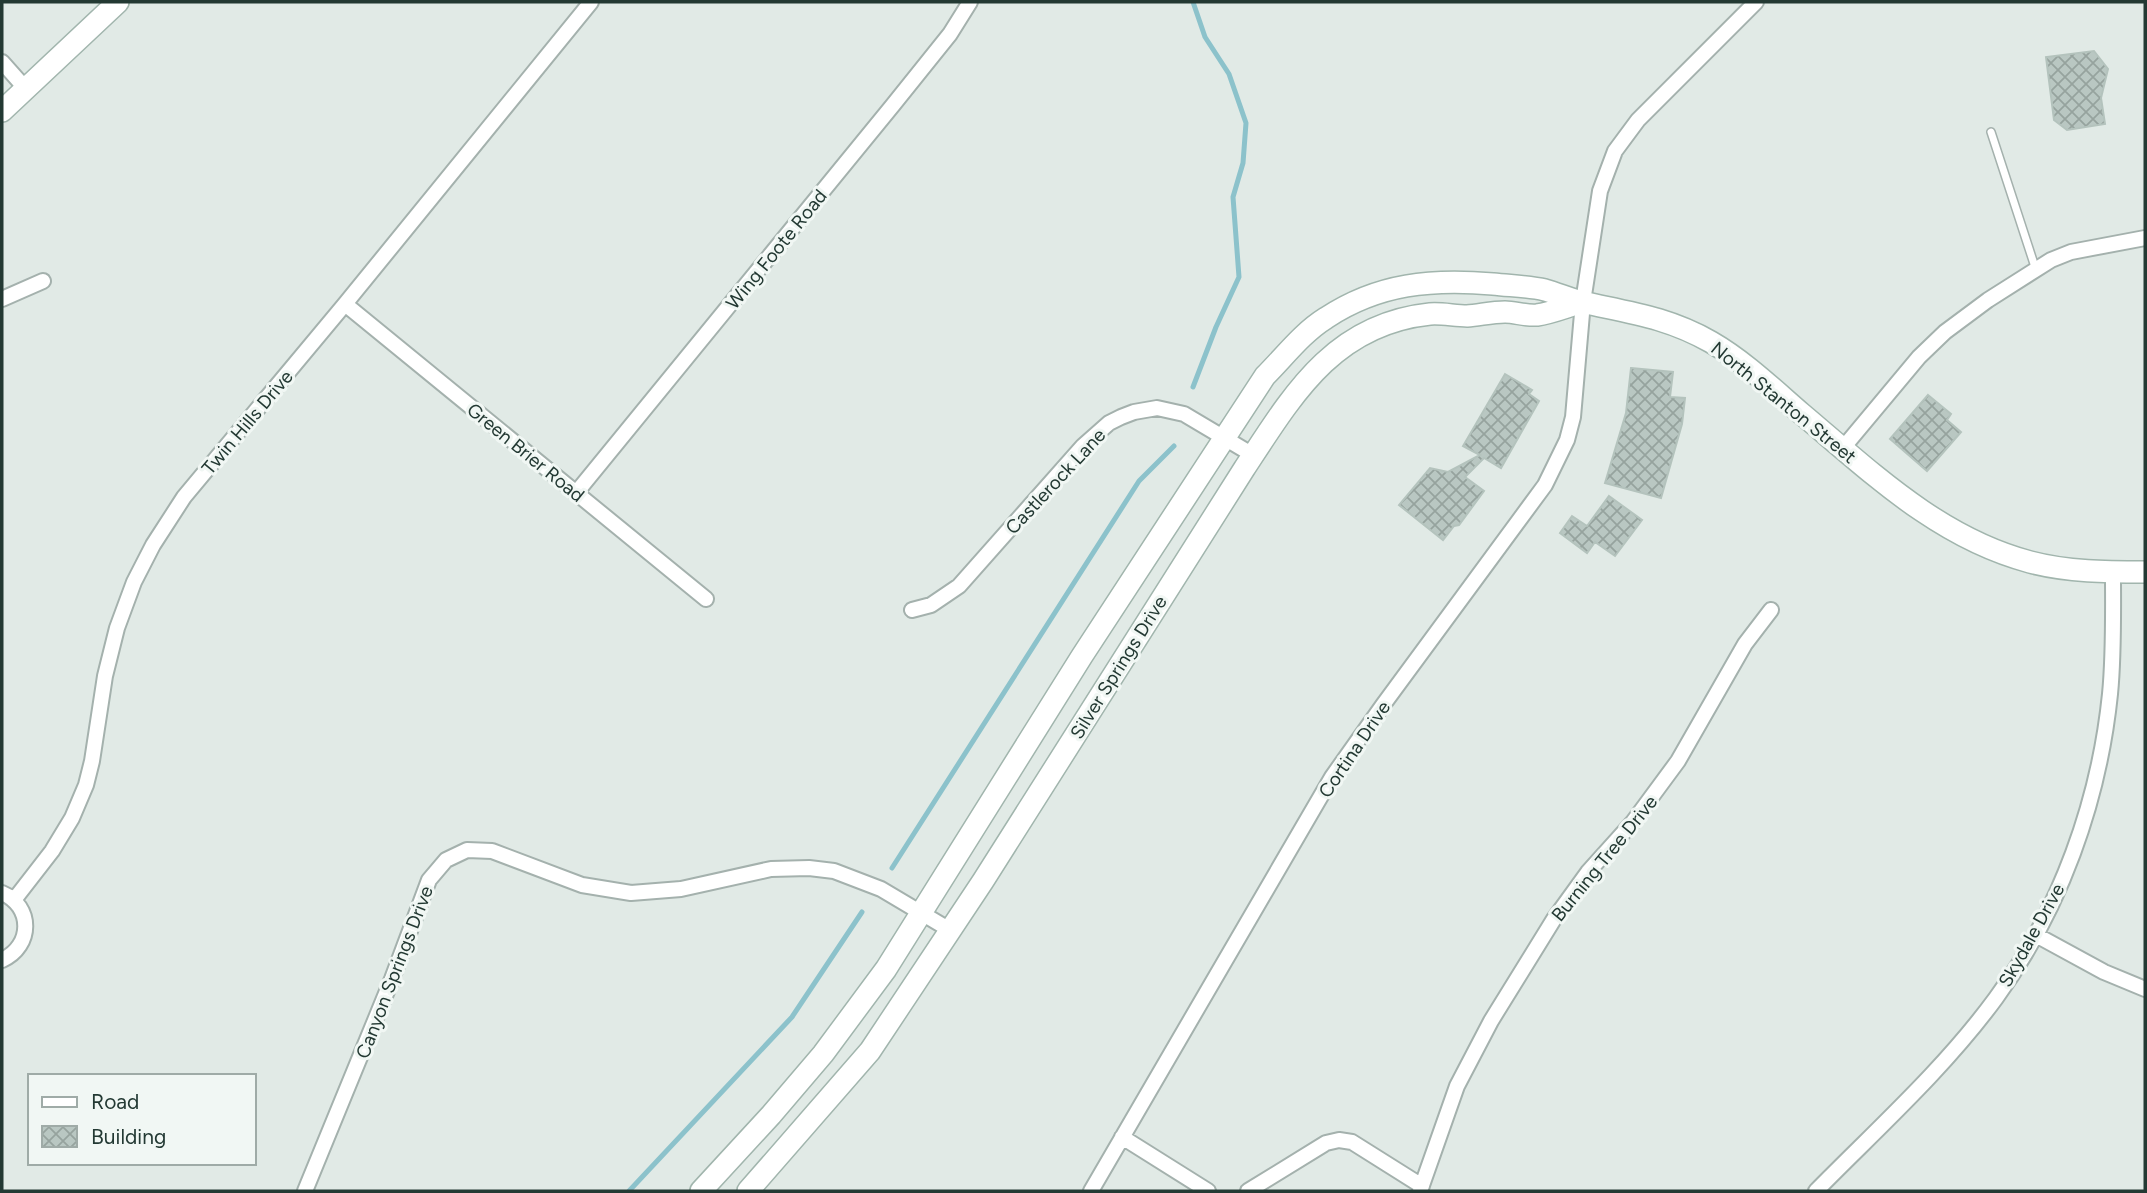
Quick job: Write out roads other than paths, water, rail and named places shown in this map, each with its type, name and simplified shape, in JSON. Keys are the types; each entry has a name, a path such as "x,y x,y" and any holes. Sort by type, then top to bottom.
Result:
{"street":[{"path":"2,111 118,2"},
{"name":"Twin Hills Drive","path":"2,960 22,944 26,932 22,909 8,896 33,878 72,818 86,785 105,676 117,628 134,582 153,545 184,498 591,2"},
{"name":"Wing Foote Road","path":"576,493 893,106 950,34 970,2"},
{"name":"Cortina Drive","path":"1091,1191 1332,777 1545,485 1567,440 1573,417 1583,302 1600,191 1615,151 1638,120 1756,2"},
{"path":"2,62 26,89"},
{"path":"1843,448 1919,357 1945,332 1988,300 2051,260 2087,247 2145,238"},
{"path":"2,299 43,281"},
{"name":"North Stanton Street","path":"1363,299 1405,285 1460,281 1545,290 1583,302 1637,312 1677,326 1712,343 1746,367 1905,500 1966,538 2031,562 2092,572 2145,572"},
{"name":"Silver Springs Drive","path":"701,1191 823,1054 886,969 1082,656 1265,376 1303,336 1325,318 1363,299"},
{"name":"Silver Springs Drive","path":"748,1191 870,1051 1253,456 1287,404 1316,368 1343,347 1379,326 1432,314 1469,316 1506,312 1536,315 1583,302"},
{"name":"Green Brier Road","path":"345,304 706,599"},
{"name":"Castlerock Lane","path":"912,611 931,605 959,586 1083,446 1109,423 1134,412 1168,409 1184,414 1253,456"},
{"name":"Skydale Drive","path":"1816,1191 1955,1049 1996,998 2051,906 2073,854 2099,759 2110,695 2113,572"},
{"name":"Burning Tree Drive","path":"1421,1189 1461,1077 1491,1021 1561,909 1588,872 1633,822 1678,761 1745,644 1771,610"},
{"name":"Canyon Springs Drive","path":"305,1191 377,1017 429,880 446,860 467,850 492,850 582,884 631,893 681,889 771,869 808,868 834,871 881,889 950,930"},
{"path":"2036,935 2104,972 2145,989"},
{"path":"1122,1138 1208,1191"},
{"path":"1248,1191 1326,1143 1339,1140 1360,1146 1421,1189"}],"lane":[{"path":"1991,132 2036,271"}],"waterway":[{"path":"1193,2 1205,37 1229,74 1246,123 1243,163 1233,197 1239,277 1193,387"},
{"path":"892,868 1139,481 1174,446"},
{"path":"629,1191 792,1017 862,912"}]}
